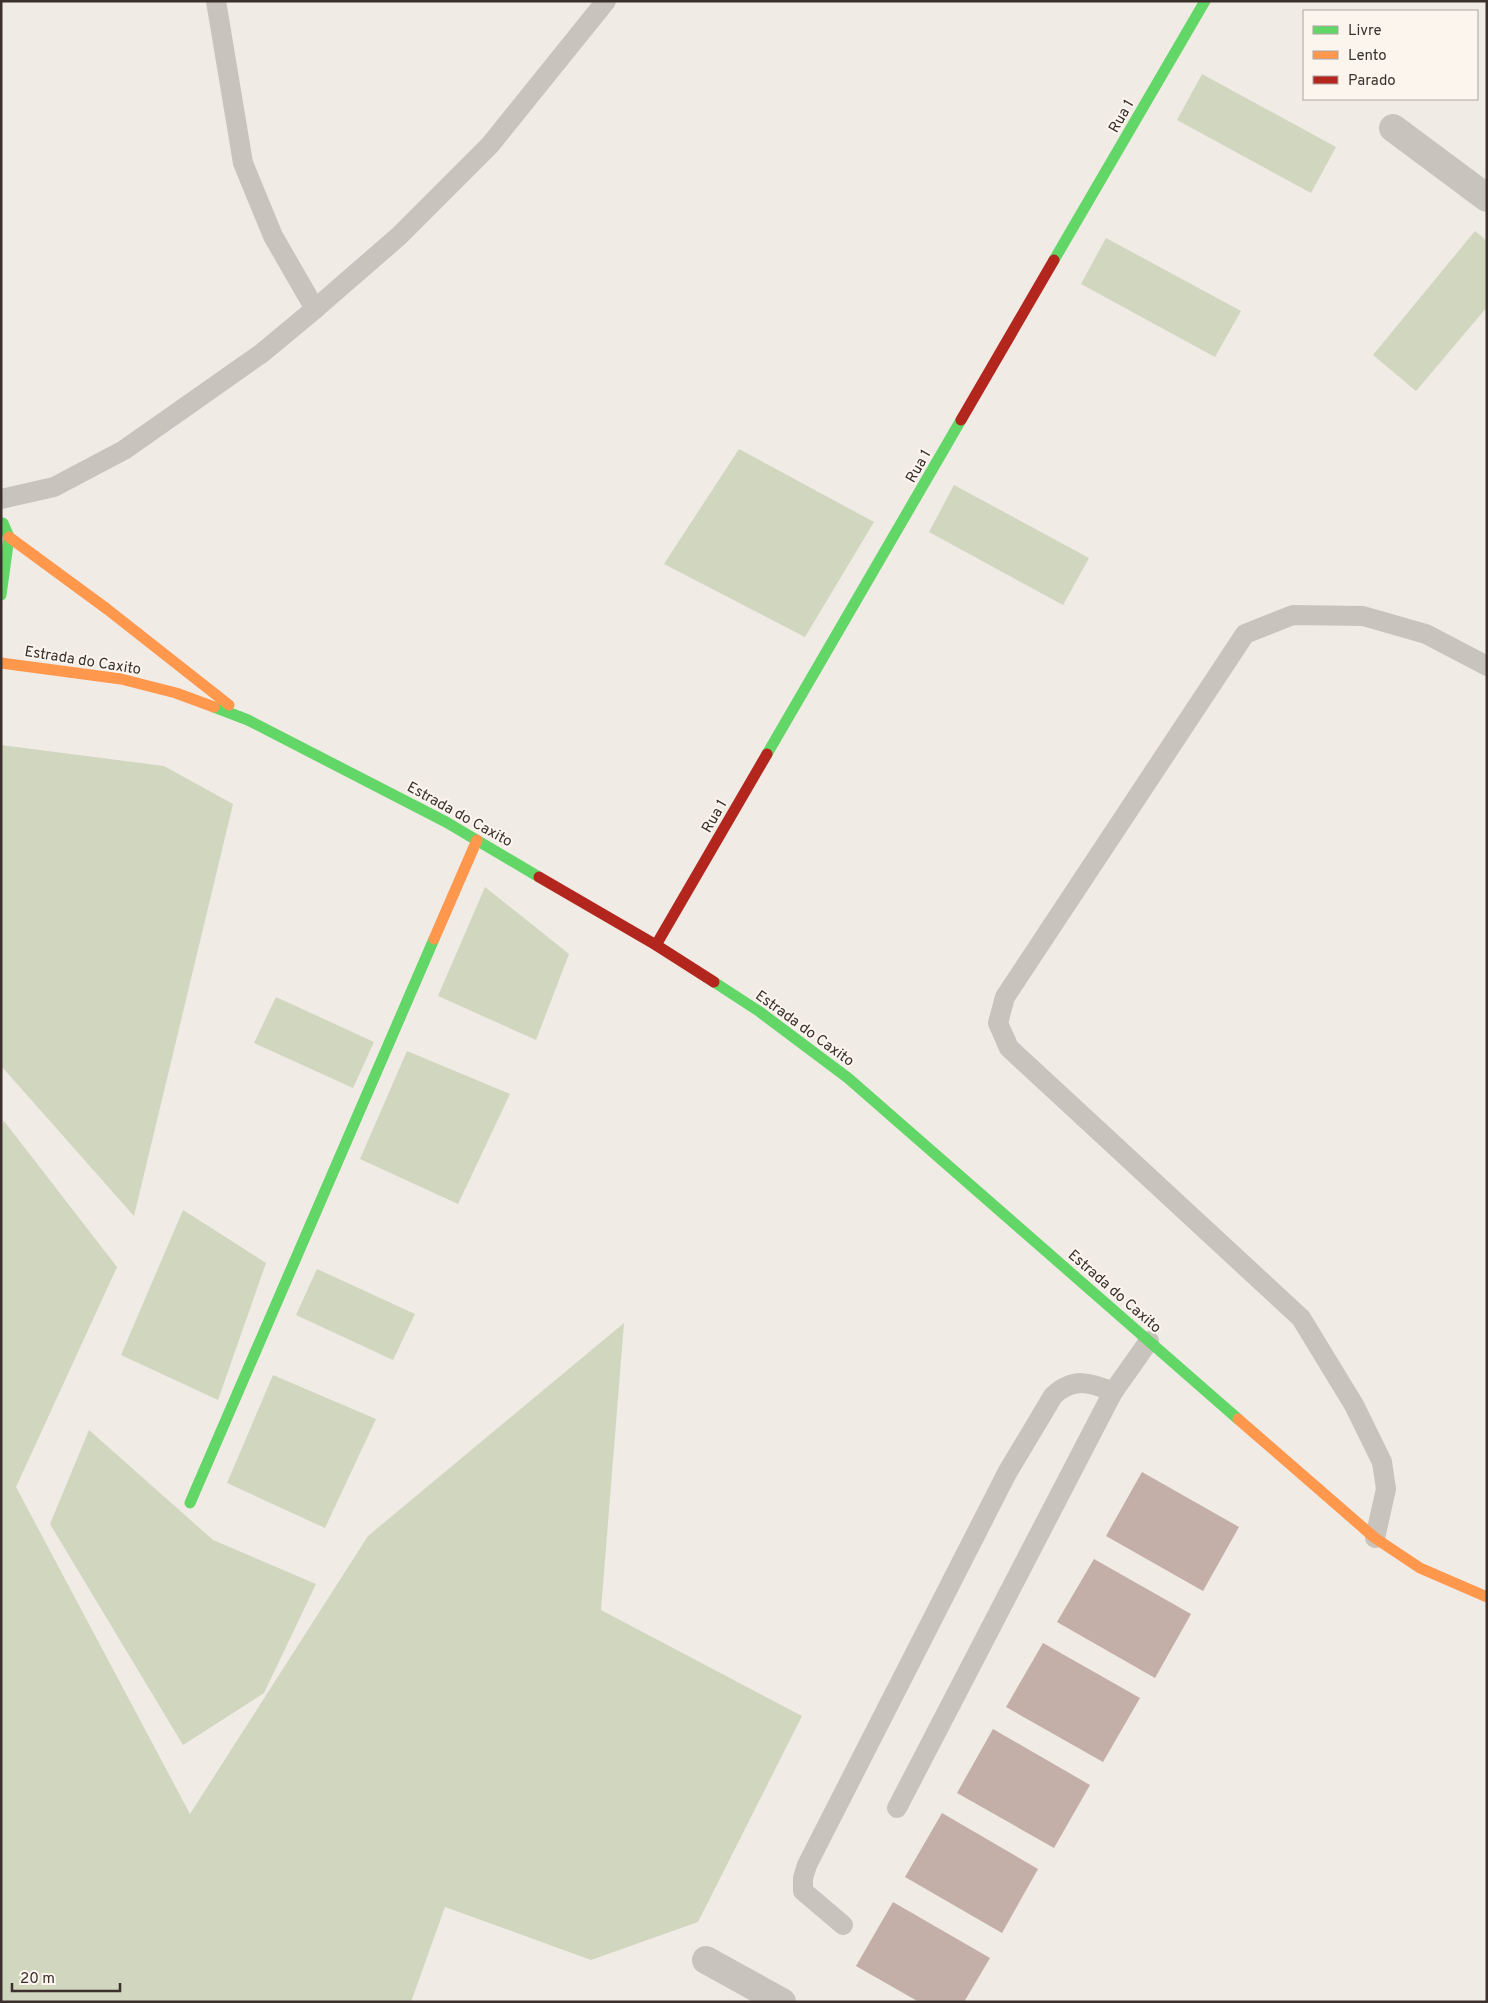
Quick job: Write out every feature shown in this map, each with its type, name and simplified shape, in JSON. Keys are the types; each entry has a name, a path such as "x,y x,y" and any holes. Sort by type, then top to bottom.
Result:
{"street":[{"name":"Rua 1","path":"656,945 1205,1"},
{"path":"1393,128 1487,198"},
{"path":"1,520 9,537 115,615 248,720"},
{"path":"1,595 9,537"},
{"name":"Estrada do Caxito","path":"1,663 121,679 176,693 248,720 477,840 656,945 760,1012 848,1078 1375,1538 1420,1568 1487,1596"},
{"path":"190,1504 477,840"},
{"path":"706,1960 782,2002"}],"lane":[{"path":"216,1 243,163 273,236 315,310"},
{"path":"1,499 54,487 124,450 262,353 315,310 399,236 490,145 606,1"},
{"path":"1375,1538 1386,1489 1382,1462 1354,1405 1301,1318 1009,1048 998,1023 1004,997 1245,634 1293,614 1363,616 1426,634 1487,666"},
{"path":"897,1808 1113,1392 1149,1340"},
{"path":"843,1925 803,1891 803,1878 816,1848 1007,1473 1053,1396 1062,1387 1078,1383 1092,1383 1113,1392"}],"green space":[{"path":"1202,74 1336,147 1311,193 1177,120"},
{"path":"1475,231 1487,241 1487,307 1416,391 1373,355"},
{"path":"1106,238 1241,311 1215,357 1081,284"},
{"path":"739,449 874,522 805,637 664,564"},
{"path":"954,485 1089,558 1063,605 929,532"},
{"path":"1,745 164,766 233,804 134,1216 3,1068 1,1070"},
{"path":"485,887 569,954 536,1040 438,996"},
{"path":"276,997 374,1042 353,1088 254,1043"},
{"path":"407,1051 510,1094 458,1204 360,1159"},
{"path":"4,1121 117,1267 16,1487 190,1814 368,1536 624,1323 601,1610 802,1716 698,1922 591,1960 445,1907 411,2002 1,2002 1,1127"},
{"path":"183,1210 266,1263 218,1400 121,1355"},
{"path":"317,1269 415,1314 393,1360 296,1315"},
{"path":"273,1375 376,1419 325,1528 227,1483"},
{"path":"89,1430 213,1540 316,1584 264,1693 183,1745 50,1524"}],"building":[{"path":"1142,1472 1239,1527 1203,1591 1106,1536"},
{"path":"1094,1559 1191,1614 1155,1678 1057,1622"},
{"path":"1043,1643 1140,1698 1103,1762 1006,1707"},
{"path":"993,1729 1090,1785 1054,1848 957,1793"},
{"path":"942,1813 1038,1869 1002,1933 905,1877"},
{"path":"893,1902 990,1958 964,2002 919,2002 856,1966"}],"traffic: fast":[{"path":"1054,260 1205,1"},
{"path":"767,754 961,420"},
{"path":"1,595 9,537 3,523"},
{"path":"214,707 248,720 446,822 539,877"},
{"path":"190,1503 434,939"},
{"path":"714,982 760,1012 848,1078 1238,1419"}],"traffic: slow":[{"path":"9,537 107,609 229,705"},
{"path":"1,663 121,679 176,693 214,707"},
{"path":"434,939 477,840"},
{"path":"1238,1419 1375,1538 1420,1568 1487,1597"}],"traffic: jam":[{"path":"961,420 1054,260"},
{"path":"656,945 767,754"},
{"path":"539,877 656,945 714,982"}]}
